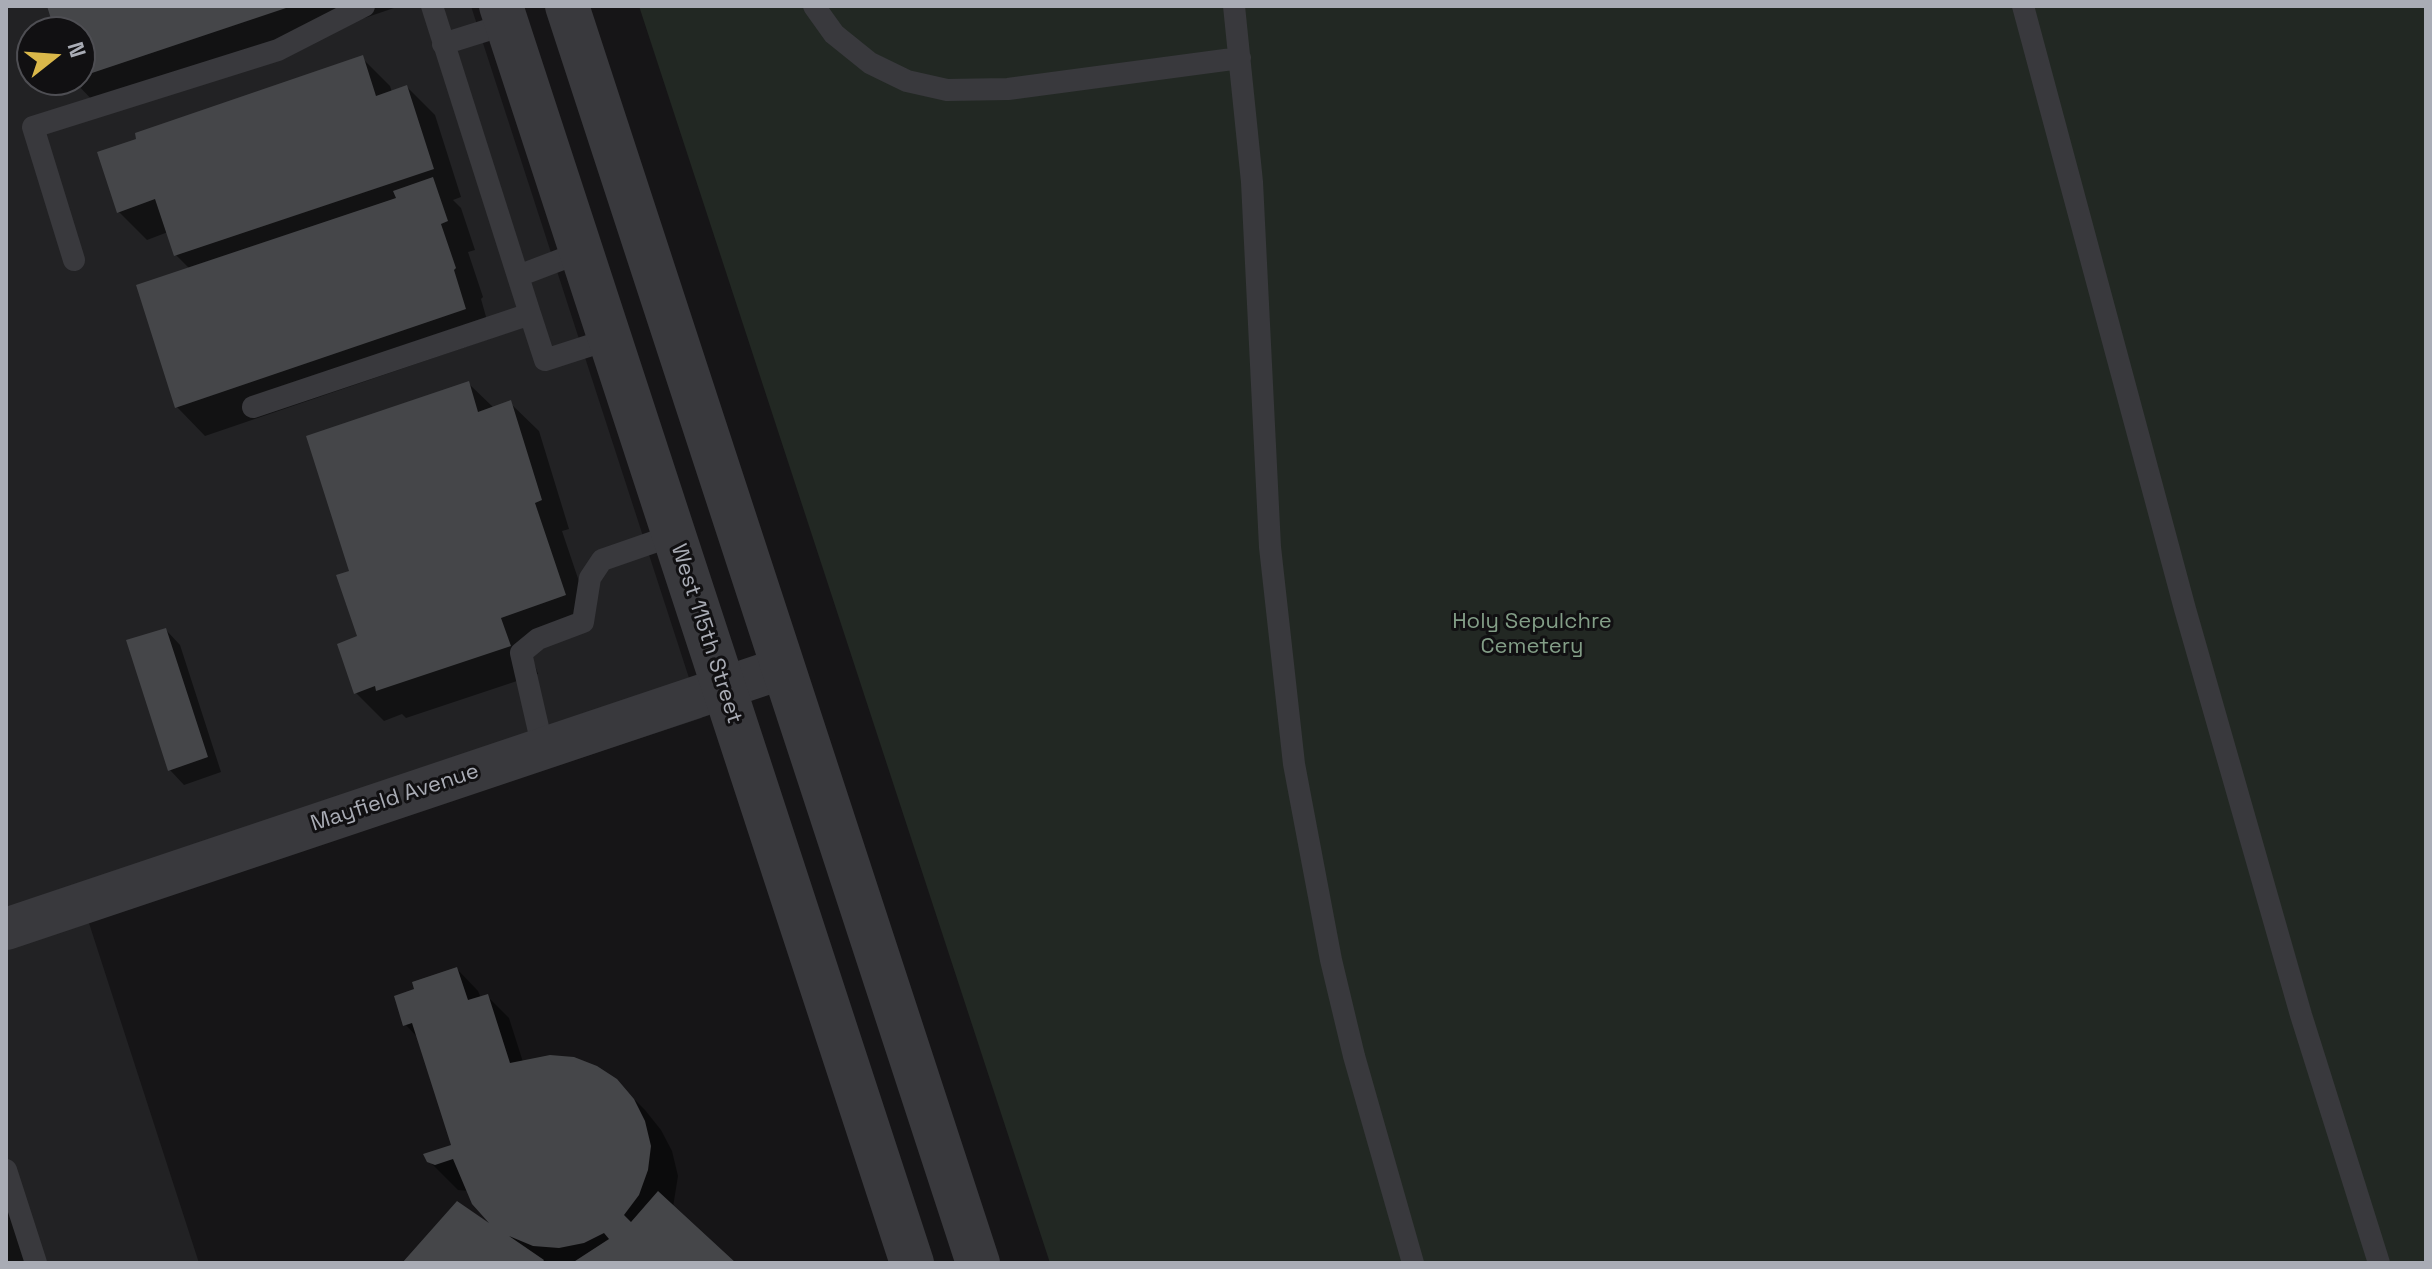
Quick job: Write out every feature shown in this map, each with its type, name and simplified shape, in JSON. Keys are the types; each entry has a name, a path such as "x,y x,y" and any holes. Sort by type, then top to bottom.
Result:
{"street":[{"path":"567,6 978,1263"},
{"name":"West 115th Street","path":"504,15 912,1263"},
{"name":"Mayfield Avenue","path":"6,929 783,668"}],"lane":[{"path":"74,260 33,127 278,50 364,6"},
{"path":"432,6 545,360 610,339"},
{"path":"814,6 834,34 870,63 907,81 947,90 1008,89 1240,58"},
{"path":"1234,6 1252,182 1270,547 1294,764 1310,858 1344,1015 1413,1263"},
{"path":"2023,6 2185,609 2301,1015 2379,1263"},
{"path":"443,44 504,15"},
{"path":"518,276 581,252"},
{"path":"253,407 530,314"},
{"path":"543,749 521,653 538,639 583,622 590,578 602,560 674,535"},
{"path":"6,1170 36,1263"}],"shaded area":[{"path":"6,6 471,6 702,718 88,920 199,1263 6,1263"}],"green space":[{"name":"Holy Sepulchre Cemetery","path":"639,6 2426,6 2426,1263 1050,1263"}],"building":[{"path":"47,6 289,7 96,72 96,16 50,16"},
{"path":"363,55 376,96 407,85 434,169 174,256 155,199 117,213 97,152 136,139 135,133"},
{"path":"433,177 448,221 441,224 466,309 175,408 136,285 396,198 393,191"},
{"path":"469,381 478,412 511,400 542,500 535,503 566,595 501,618 511,646 376,691 375,686 354,694 337,644 357,636 336,575 349,571 306,436"},
{"path":"166,628 208,757 168,771 126,640"},
{"path":"457,967 468,1000 488,994 510,1063 550,1055 574,1057 597,1066 617,1079 634,1099 645,1121 651,1146 648,1170 639,1195 624,1215 631,1222 658,1191 736,1263 572,1263 609,1239 604,1233 584,1243 559,1248 533,1246 509,1236 544,1260 542,1263 402,1263 457,1201 489,1223 472,1204 453,1159 435,1165 427,1162 423,1154 451,1145 412,1023 403,1026 394,996 414,989 412,982"}]}
